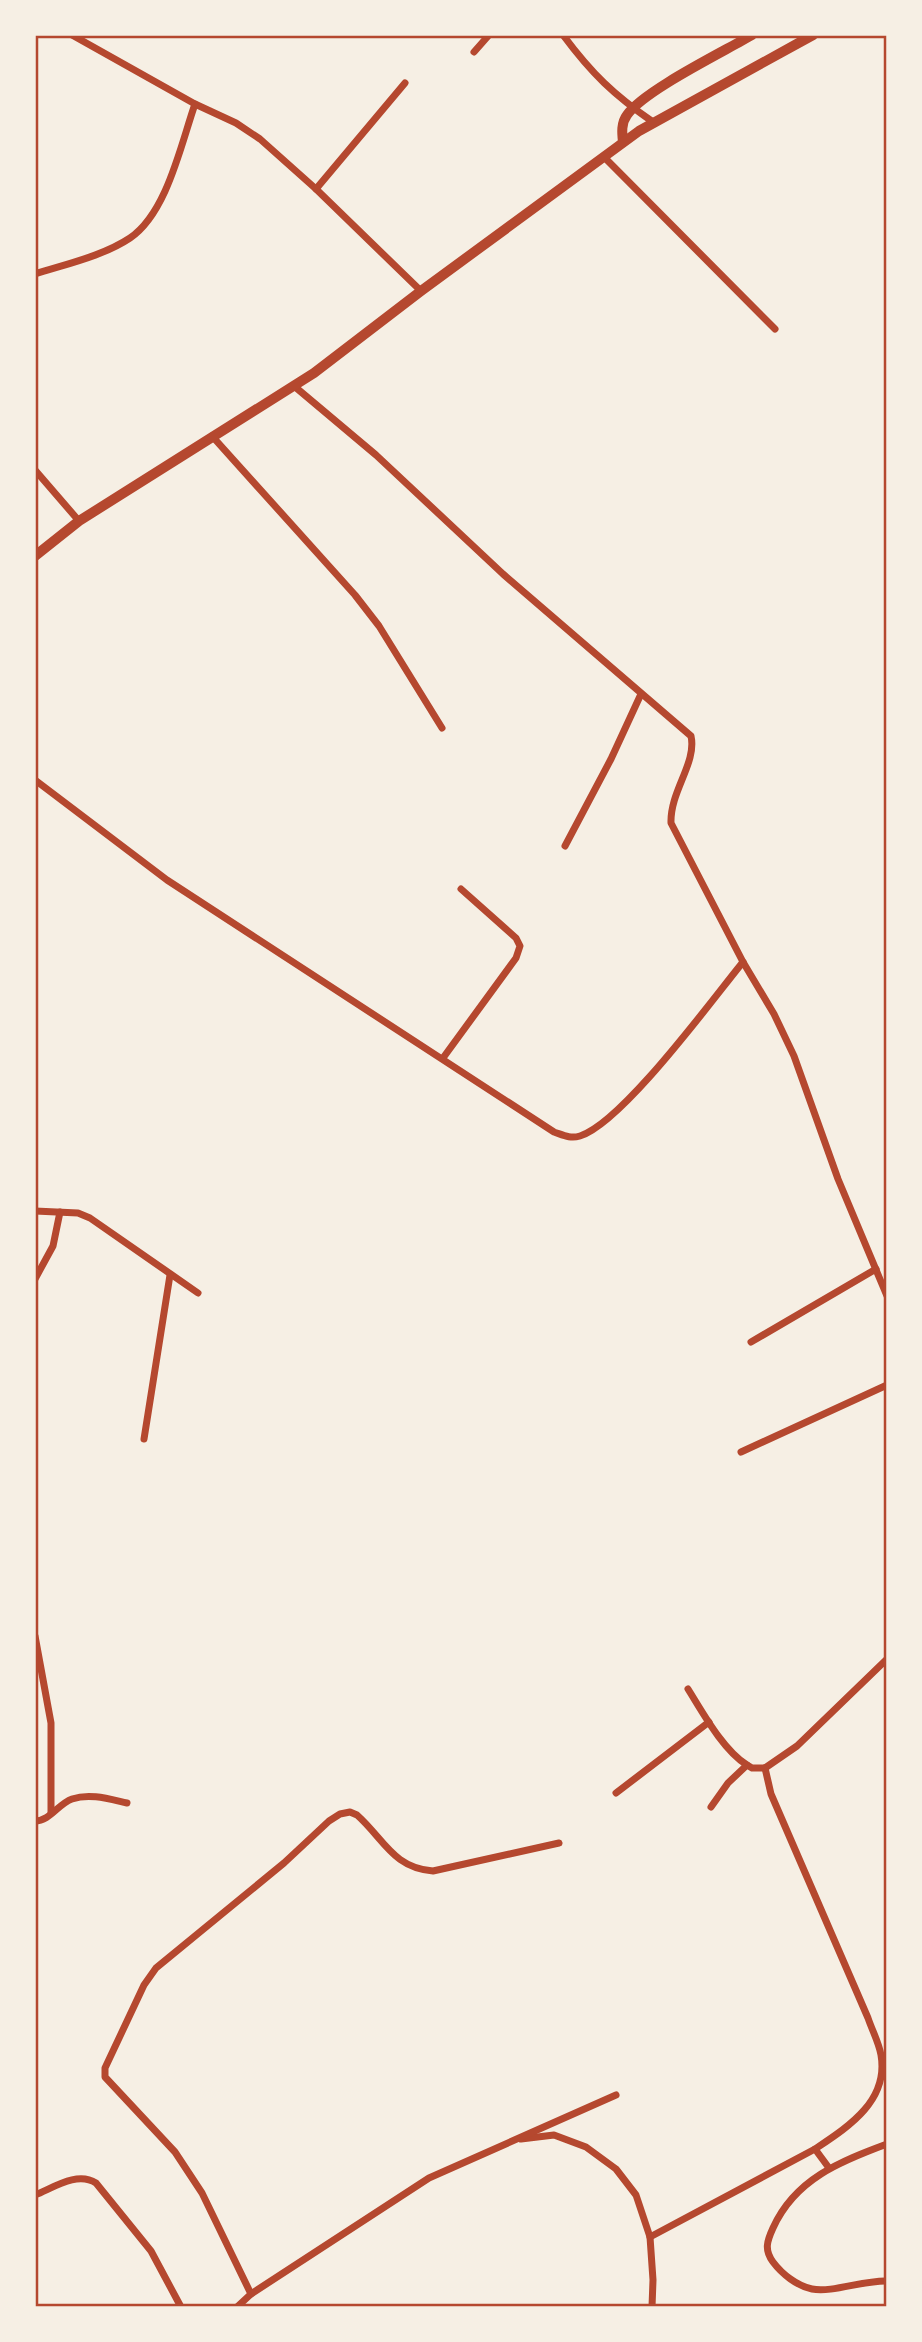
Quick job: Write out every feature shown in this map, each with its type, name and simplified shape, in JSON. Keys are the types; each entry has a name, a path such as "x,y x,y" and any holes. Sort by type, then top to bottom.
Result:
{"street":[{"path":"72,35 195,104 236,123 260,139 421,291"},
{"path":"474,52 489,35"},
{"path":"563,35 588,68 618,98 653,122"},
{"path":"623,142 624,120 633,108 652,93 752,35"},
{"path":"35,556 79,521 294,386 623,142 653,122 813,35"},
{"path":"316,189 405,83"},
{"path":"35,274 112,248 145,225 165,189 195,104"},
{"path":"604,157 775,329"},
{"path":"294,386 376,456 503,574 691,736 691,754 672,801 671,823 743,962 774,1014 887,1296"},
{"path":"212,436 355,595 379,626 442,728"},
{"path":"35,470 79,521"},
{"path":"565,846 611,759 641,694"},
{"path":"35,780 167,880 554,1132 569,1138 580,1136 610,1118 662,1062 743,962"},
{"path":"443,1058 516,958 520,946 516,938 461,889"},
{"path":"35,1211 78,1213 90,1217 198,1293"},
{"path":"35,1279 53,1246 60,1212"},
{"path":"751,1342 876,1269"},
{"path":"144,1439 170,1275"},
{"path":"741,1452 887,1385"},
{"path":"35,1636 51,1723 51,1813"},
{"path":"688,1689 709,1722 739,1760 752,1768 765,1768 797,1746 887,1659"},
{"path":"615,1793 709,1722"},
{"path":"711,1807 728,1783 747,1765"},
{"path":"650,2236 815,2149 854,2121 872,2102 879,2087 881,2054 771,1794 765,1768"},
{"path":"35,1821 46,1819 71,1799 86,1796 127,1803"},
{"path":"251,2294 202,2193 175,2152 105,2077 105,2068 144,1985 156,1968 340,1814 350,1812 357,1815 397,1858 419,1870 433,1871 559,1843"},
{"path":"237,2307 251,2294 429,2178 616,2095"},
{"path":"513,2140 554,2135 586,2147 617,2169 636,2195 650,2236 652,2307"},
{"path":"887,2144 829,2168 806,2184 783,2210 767,2242 767,2253 783,2274 813,2290 872,2280 887,2281"},
{"path":"815,2149 829,2168"},
{"path":"35,2196 84,2177 96,2183 152,2251 181,2307"}]}
